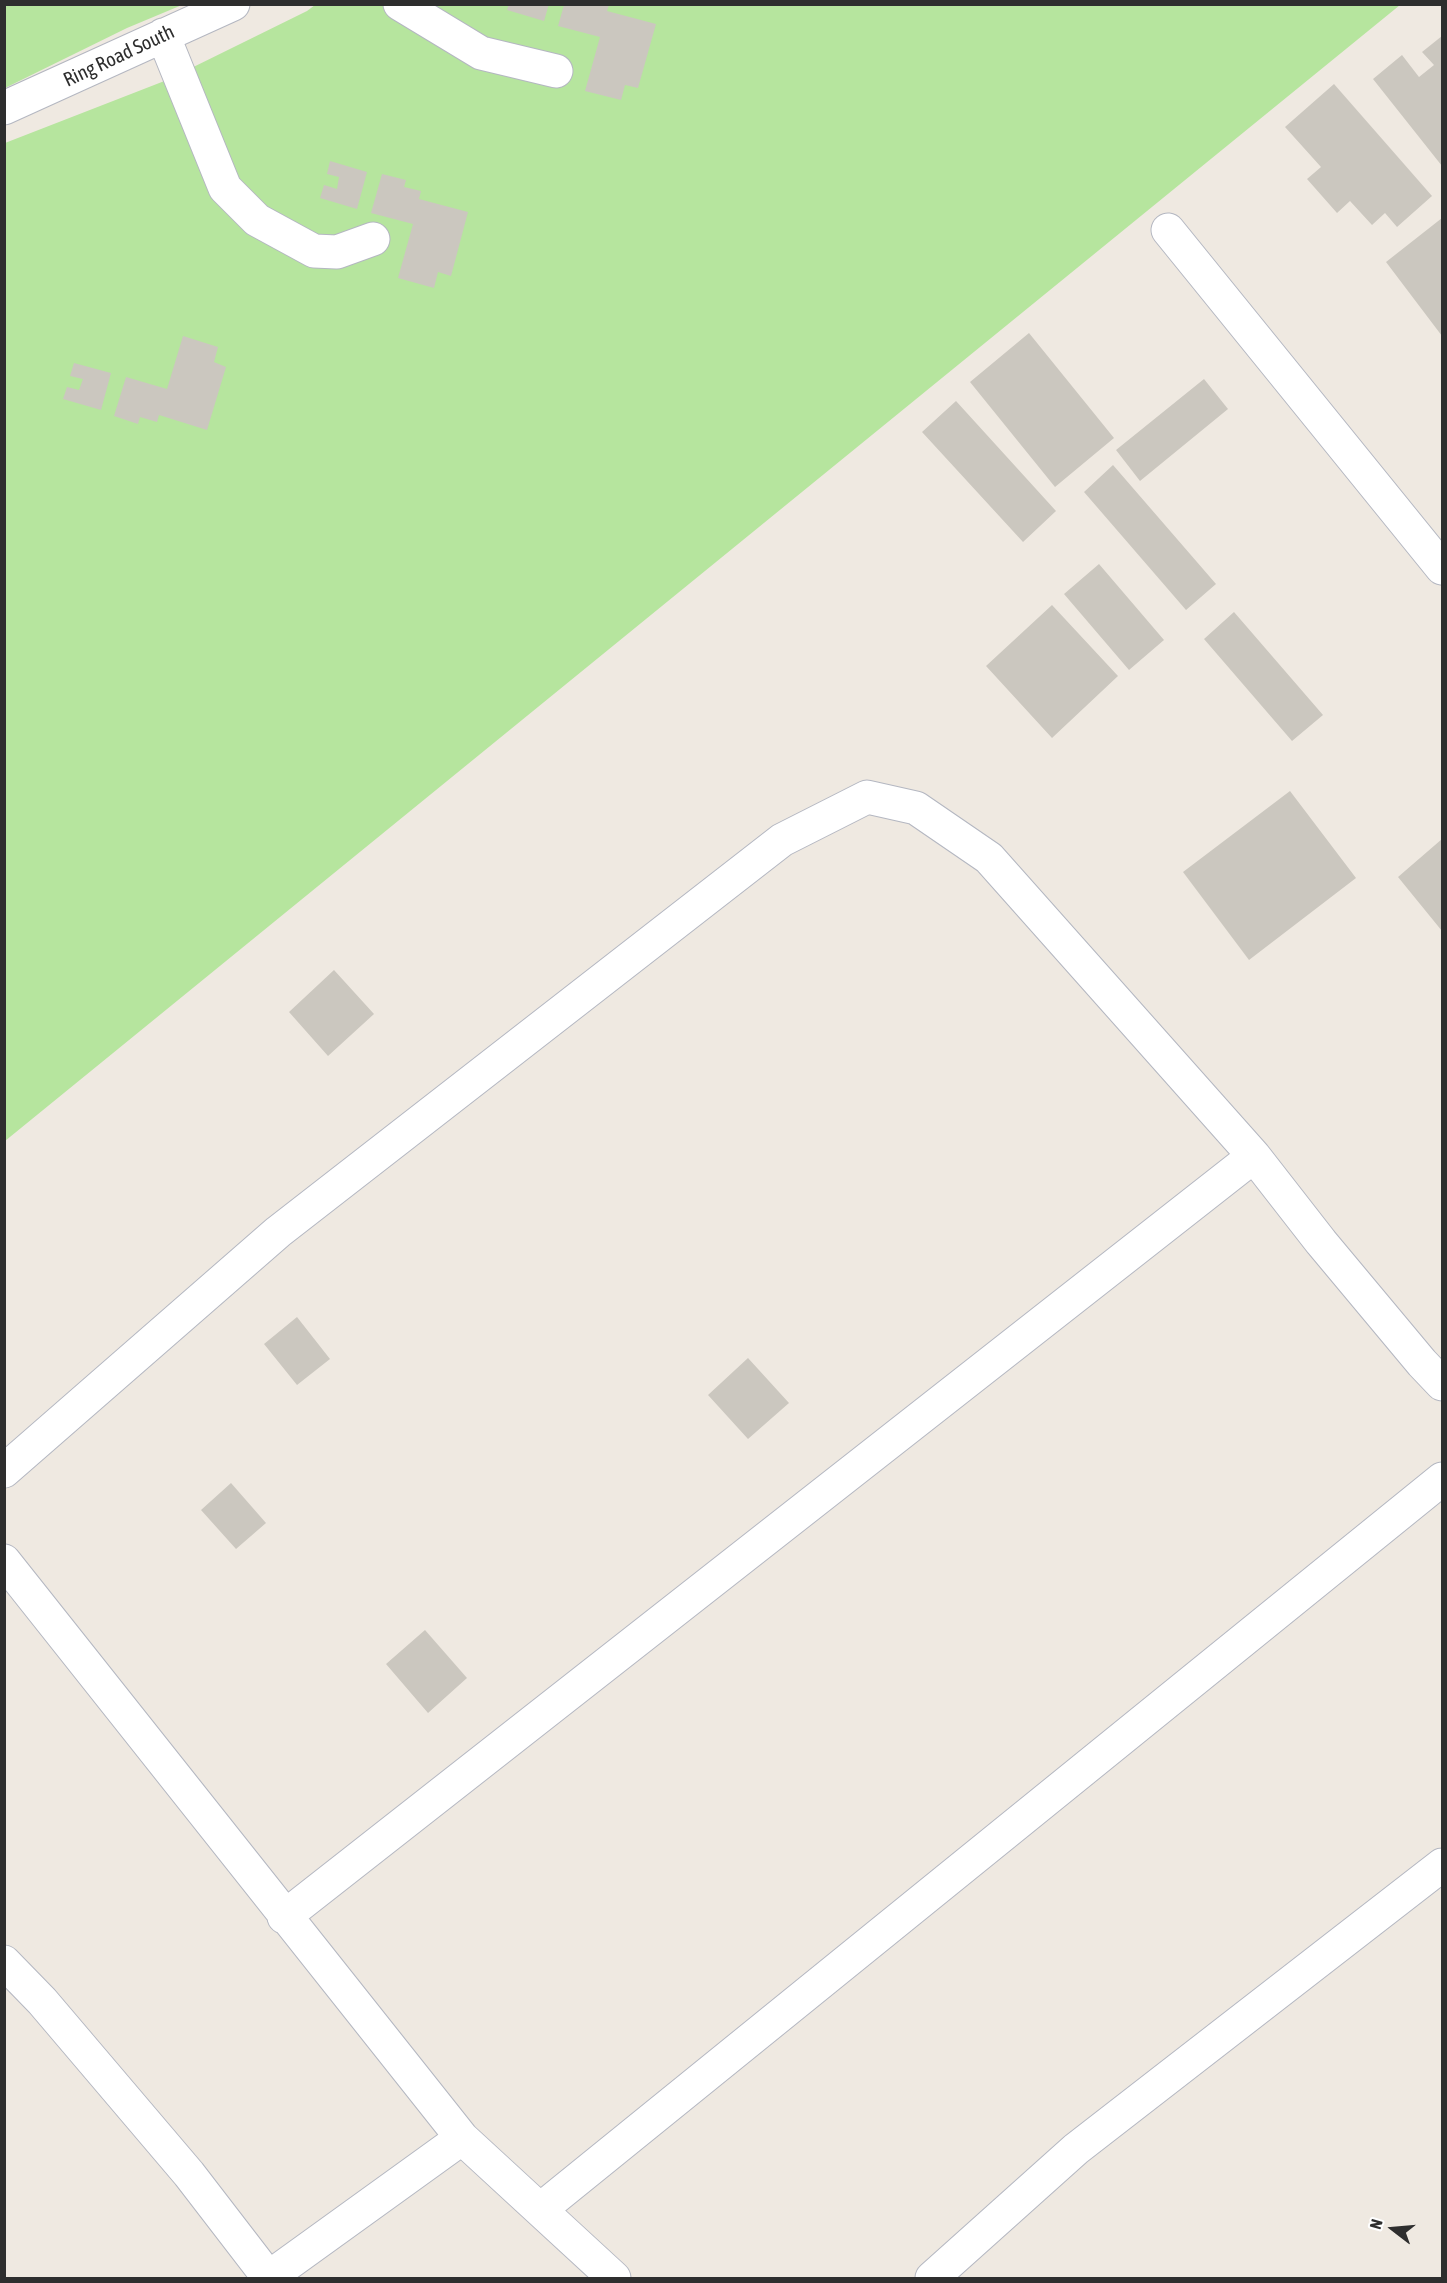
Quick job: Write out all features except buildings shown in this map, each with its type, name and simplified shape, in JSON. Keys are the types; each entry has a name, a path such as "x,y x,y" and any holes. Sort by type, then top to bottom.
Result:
{"street":[{"name":"Ring Road South","path":"4,108 233,4"},
{"path":"400,4 481,53 556,71"},
{"path":"163,35 225,188 256,220 314,251 337,252 373,239"},
{"path":"1168,230 1443,568"},
{"path":"4,1471 288,1225 782,840 867,797 916,808 989,858 1254,1156 1422,1364 1443,1384"},
{"path":"284,1917 1254,1156"},
{"path":"541,2209 1443,1479"},
{"path":"4,1561 284,1917 462,2138 614,2278"},
{"path":"932,2278 1076,2149 1443,1865"},
{"path":"4,1962 42,2001 181,2165 268,2278 462,2138"}],"green space":[{"path":"5,4 182,5 127,28 5,88"},
{"path":"315,5 1400,5 5,1141 5,143 167,80"}]}
